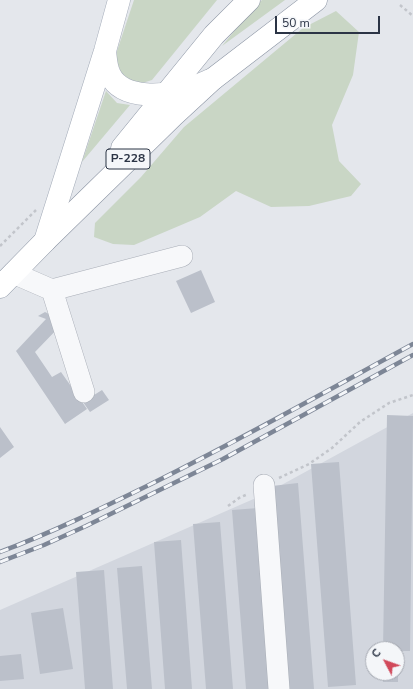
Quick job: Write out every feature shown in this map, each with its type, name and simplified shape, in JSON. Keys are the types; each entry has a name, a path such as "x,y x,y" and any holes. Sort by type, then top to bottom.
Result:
{"main road":[{"path":"45,241 105,51 119,0"},
{"path":"174,115 190,88 214,35 240,0"},
{"name":"Р-228","path":"45,241 168,93 214,35 249,0"},
{"name":"Р-228","path":"7,280 45,241 212,79 316,0"},
{"path":"105,51 106,66 110,76 118,85 130,91 147,95 168,93 190,88 212,79"}],"lane":[{"path":"7,280 52,290 182,256"},
{"path":"52,290 84,392"},
{"path":"264,485 279,689"}],"path":[{"path":"400,5 413,16"},
{"path":"228,506 239,498 264,485 309,464 332,448 360,422 389,404 413,394"}],"shaded area":[{"path":"413,413 413,689 0,689 0,610 265,494"}],"green space":[{"path":"134,0 217,0 152,80 136,85 122,75 115,57"},
{"path":"262,0 285,0 222,46 253,8"},
{"path":"336,11 359,32 353,75 332,125 339,161 361,184 351,196 309,206 271,207 236,191 200,217 134,245 113,244 94,237 95,223 141,177 184,127 303,28"},
{"path":"106,91 117,103 130,105 82,162"}],"building":[{"path":"201,270 215,302 191,313 176,281"},
{"path":"45,312 53,316 62,324 35,352 52,377 61,372 87,409 65,424 16,351 46,319 38,316"},
{"path":"102,390 109,400 90,412 83,402"},
{"path":"387,415 413,416 410,651 405,651 405,641 383,641"},
{"path":"0,427 14,447 0,458"},
{"path":"339,462 356,685 328,687 311,464"},
{"path":"298,483 314,689 287,689 272,486"},
{"path":"258,508 272,689 246,689 232,510"},
{"path":"220,522 233,689 206,689 193,524"},
{"path":"181,540 192,689 165,689 154,542"},
{"path":"142,566 152,689 127,689 117,568"},
{"path":"104,570 113,689 85,689 76,572"},
{"path":"63,608 73,669 40,674 31,613"},
{"path":"21,654 24,679 0,681 0,656"},
{"path":"383,681 398,681 398,682"}],"railway":[{"path":"0,552 38,537 131,494 281,416 413,344"},
{"path":"0,562 44,545 86,526 223,459 413,355"}]}
